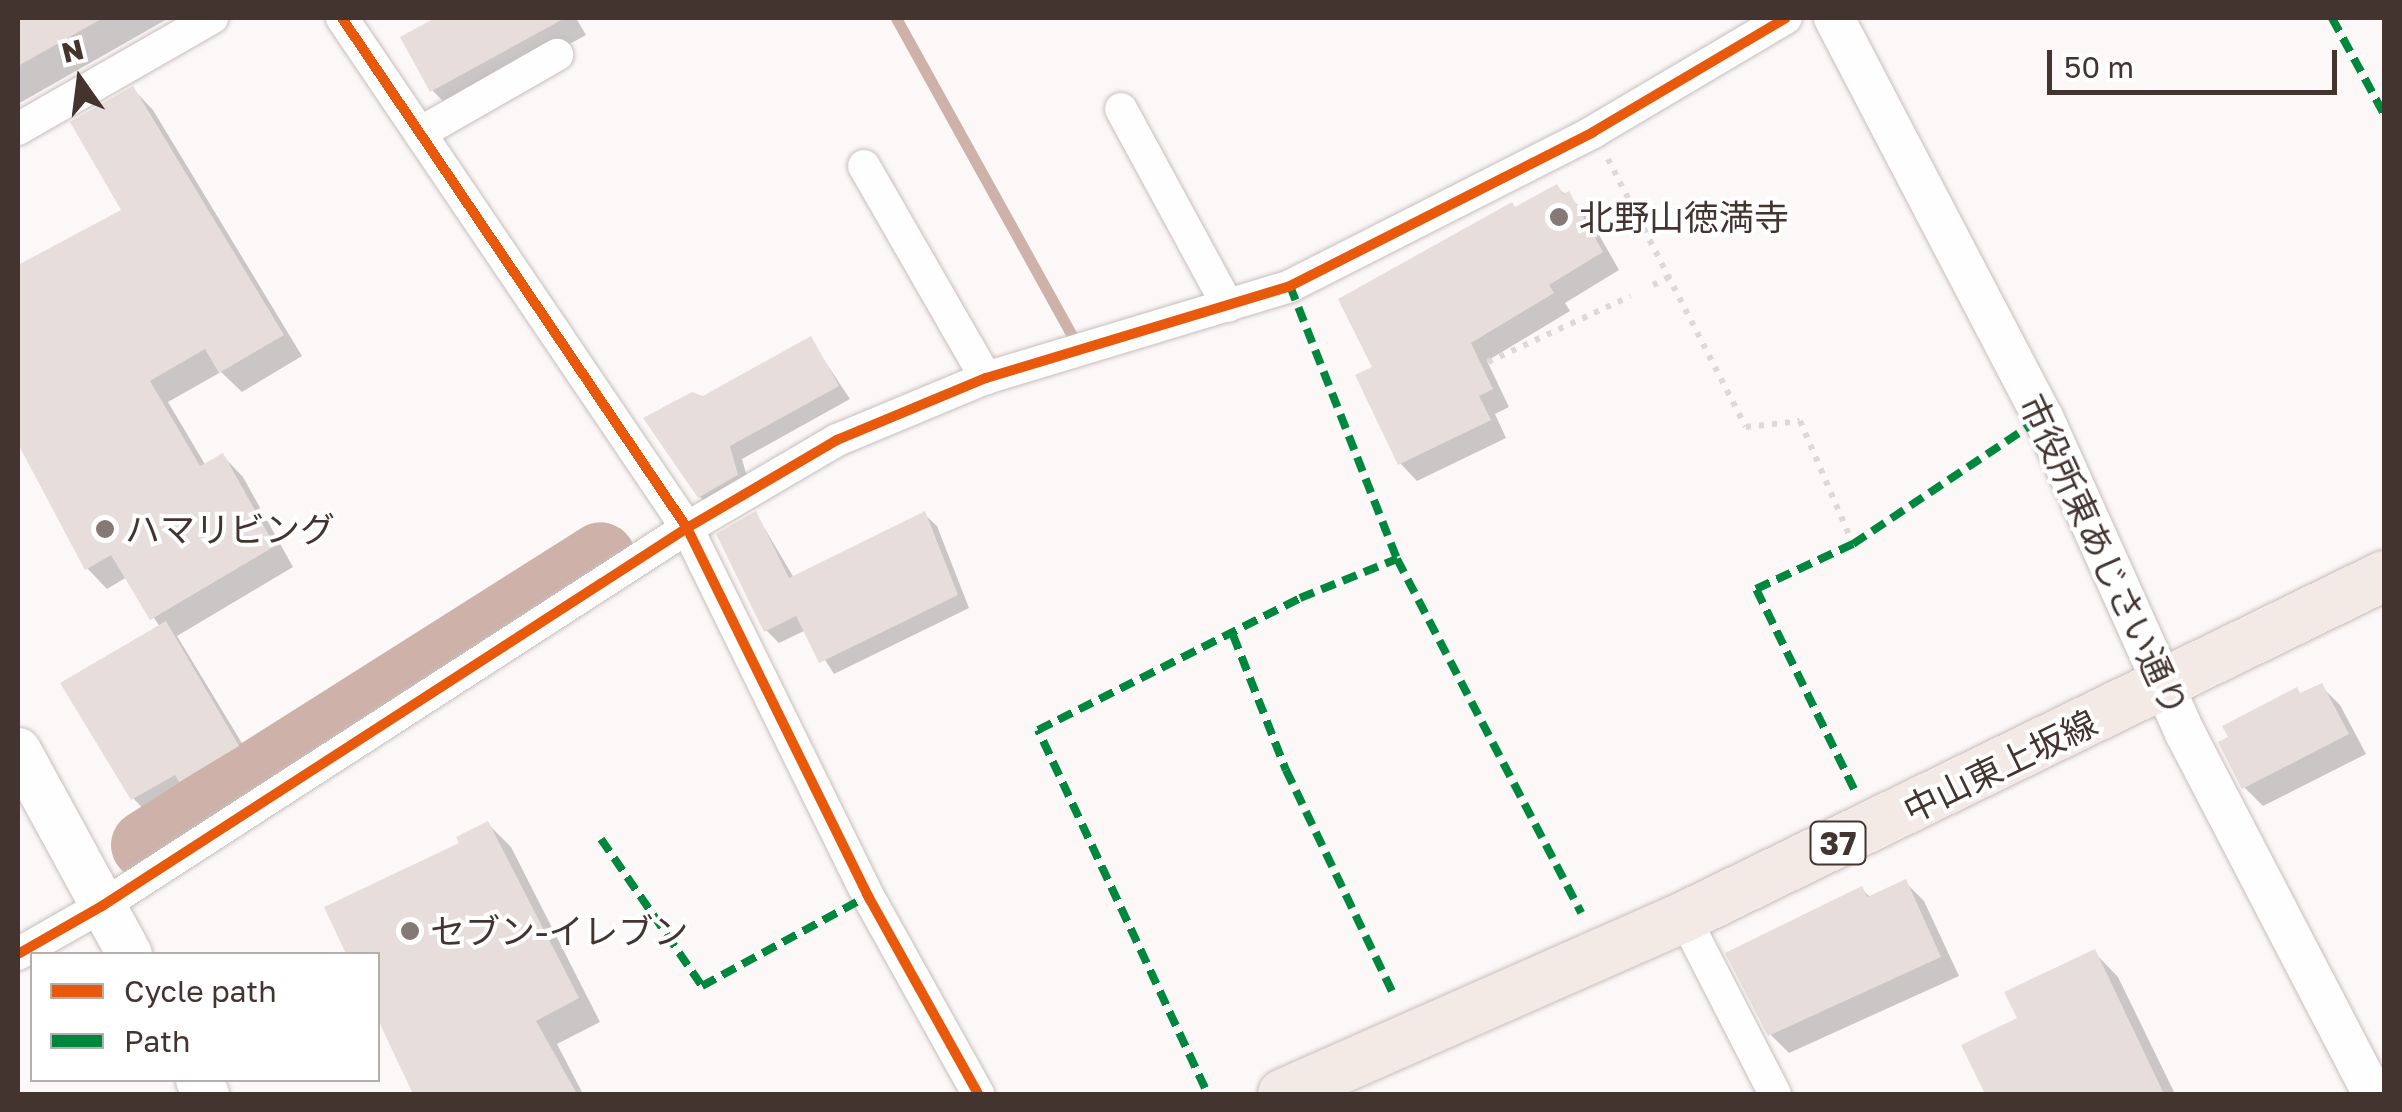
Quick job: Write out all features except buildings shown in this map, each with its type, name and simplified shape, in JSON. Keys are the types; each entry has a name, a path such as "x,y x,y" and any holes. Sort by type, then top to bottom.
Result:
{"main road":[{"name":"中山東上坂線","path":"1283,1094 1684,917 2384,576"},
{"path":"18,750 128,952"}],"street":[{"path":"18,129 212,18"},
{"path":"342,18 687,528 868,896 978,1094"},
{"path":"18,954 102,906 687,528 838,440 986,378 1290,286 1593,132 1786,18"},
{"name":"市役所東あじさい通り","path":"1834,18 2044,417 2165,686 2372,1094"},
{"path":"420,133 556,56"},
{"path":"1122,109 1228,306"},
{"path":"864,166 986,378"},
{"path":"1684,917 1775,1094"}],"path":[{"path":"1593,132 1746,427 1800,421 1853,544"},
{"path":"1653,285 1669,278"},
{"path":"1488,362 1631,296"}],"waterway":[{"path":"896,18 1072,335"},
{"path":"146,845 601,557"}],"marked path":[{"path":"2332,18 2384,114"},
{"path":"1290,286 1397,559 1581,913"},
{"path":"1854,789 1756,589 1853,544 2043,417"},
{"path":"1205,1088 1038,730 1300,598 1397,559"},
{"path":"1233,635 1286,770 1394,995"},
{"path":"601,839 702,986 868,896"}],"cycle path":[{"path":"342,18 687,528 868,896 978,1094"},
{"path":"18,954 102,906 687,528 837,440 986,378 1290,286 1593,132 1786,18"}],"place":[{"name":"北野山徳満寺","path":"1559,217"},
{"name":"ハマリビング","path":"105,529"},
{"name":"セブン-イレブン","path":"410,931"}]}
